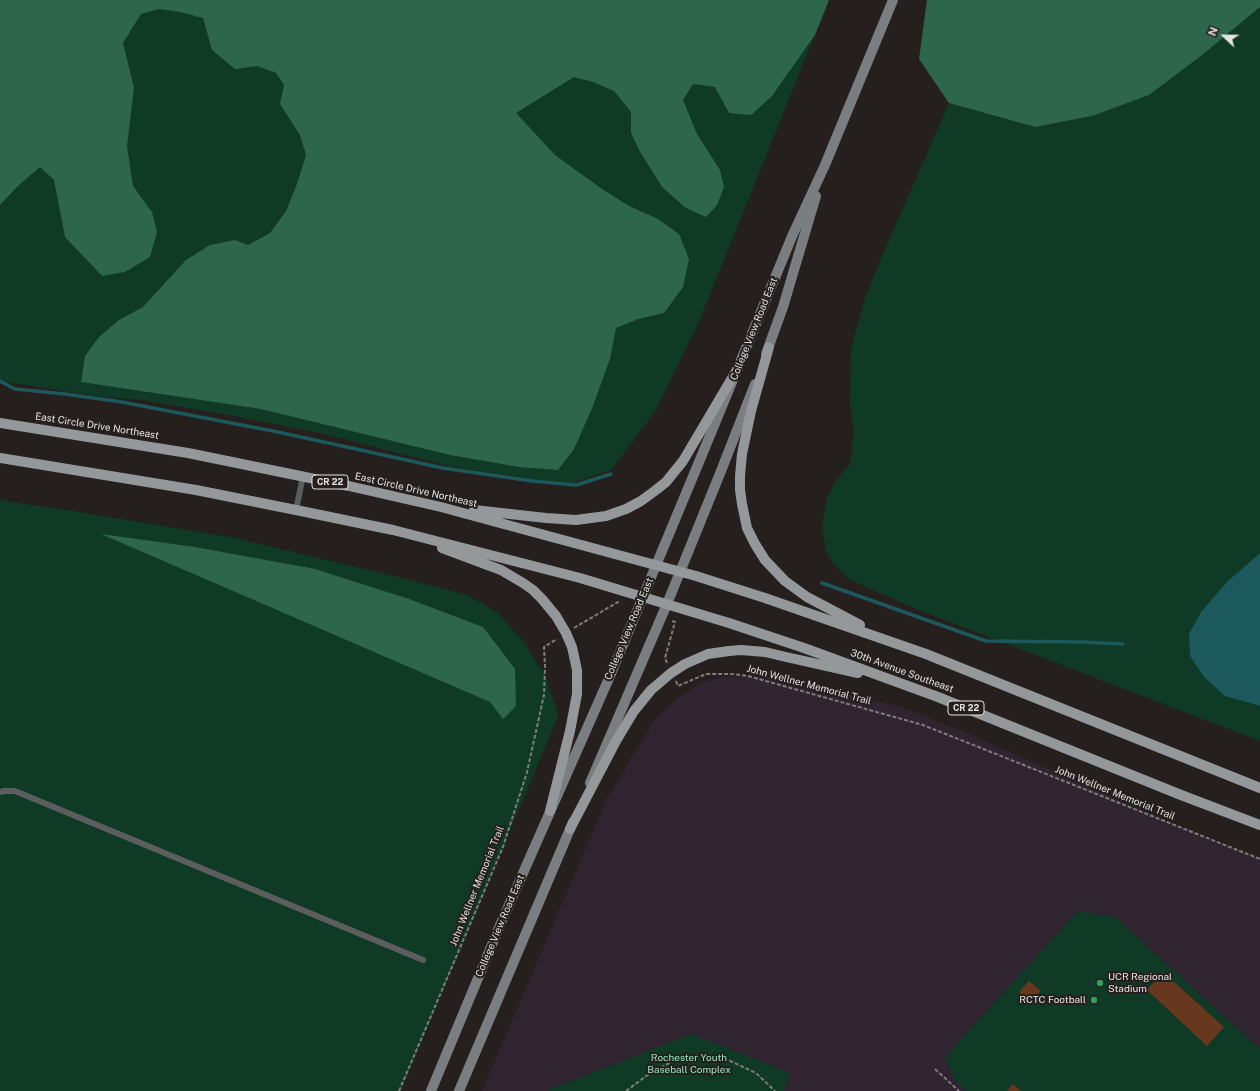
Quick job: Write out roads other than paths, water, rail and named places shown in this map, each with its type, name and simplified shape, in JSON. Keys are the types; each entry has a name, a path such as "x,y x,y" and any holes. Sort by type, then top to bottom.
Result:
{"main road":[{"name":"College View Road East","path":"431,1091 501,923 610,676 792,234 825,165 893,0"},
{"name":"College View Road East","path":"459,1091 667,604 721,471 783,307 825,165"},
{"path":"769,347 751,411 742,454 740,476 742,504 747,528 755,544 772,568 789,584 807,597 858,624 926,654"},
{"path":"441,507 576,520 606,516 626,509 641,501 656,490 677,470 691,449 738,368"},
{"name":"East Circle Drive Northeast","path":"0,423 181,452 303,476 441,507 680,572"},
{"name":"CR 22","path":"0,458 196,490 393,530 580,578 643,597"},
{"path":"393,530 484,563 513,577 523,583 542,599 556,616 566,633 572,647 576,670 577,694 570,731 550,811"},
{"name":"CR 22","path":"680,572 765,598 926,654 1260,788"},
{"name":"30th Avenue Southeast","path":"643,597 804,648 906,685 1260,826"},
{"path":"570,830 634,711 651,690 671,673 685,664 708,654 741,650 765,652 906,685"}],"lane":[{"path":"296,510 303,476"},
{"path":"0,792 4,790 15,791 423,960"}],"water":[{"path":"1260,553 1260,706 1225,696 1204,677 1190,656 1189,634 1201,612 1227,582"}],"waterway":[{"path":"0,381 15,389 122,402 278,432 443,468 532,481 576,485 611,474"},
{"path":"822,583 986,641 1123,644"}],"place":[{"name":"UCR Regional Stadium","path":"1100,983"},
{"name":"RCTC Football","path":"1094,1000"}],"park label":[{"name":"Rochester Youth Baseball Complex","path":"689,1064"}]}
